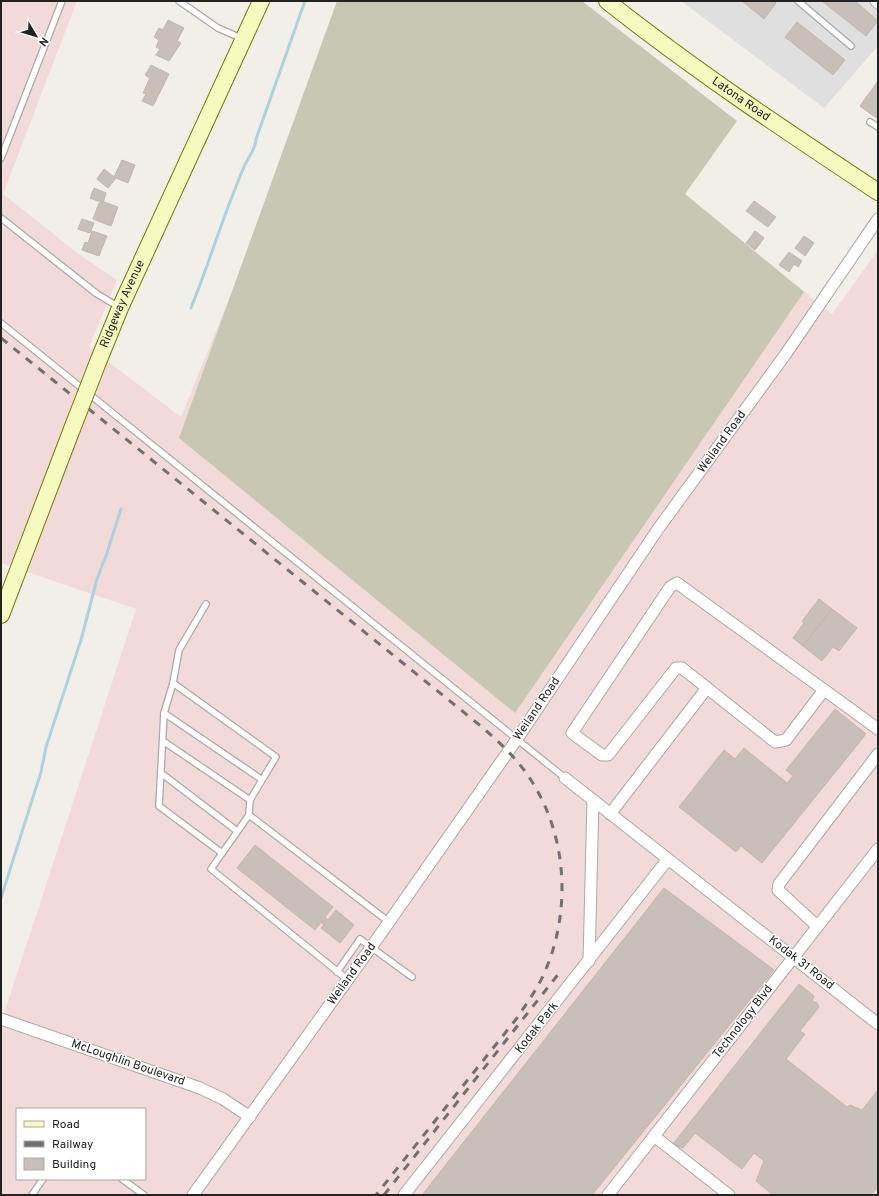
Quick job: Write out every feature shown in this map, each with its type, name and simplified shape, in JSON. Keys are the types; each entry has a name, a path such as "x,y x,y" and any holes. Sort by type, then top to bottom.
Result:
{"main road":[{"name":"Ridgeway Avenue","path":"1,615 120,308 261,1"},
{"name":"Latona Road","path":"607,1 717,84 878,192"}],"street":[{"name":"Weiland Road","path":"193,1195 371,948 517,739 658,529 785,355 878,219"},
{"path":"824,690 786,740 775,742 682,668 676,668 608,755 602,755 573,735 573,730 670,587 676,583 878,729"},
{"path":"610,814 707,688"},
{"path":"817,926 778,890 778,884 878,754"},
{"name":"Kodak 31 Road","path":"565,778 878,1024"},
{"path":"589,961 593,800"},
{"name":"Technology Blvd","path":"608,1195 878,849"},
{"name":"Kodak Park","path":"404,1195 668,859"},
{"name":"McLoughlin Boulevard","path":"1,1019 200,1088 223,1099 250,1117"},
{"path":"654,1136 729,1195"}],"lane":[{"path":"1,158 62,1"},
{"path":"179,1 218,28 243,39"},
{"path":"798,1 851,46"},
{"path":"870,122 878,127"},
{"path":"1,218 97,294 120,308"},
{"path":"1,323 565,778"},
{"path":"206,604 179,650 173,683 164,713 160,806 222,853"},
{"path":"173,683 276,757 261,779 250,800 249,815 211,869 348,980"},
{"path":"164,713 261,779"},
{"path":"162,740 250,800"},
{"path":"161,772 237,831"},
{"path":"249,815 389,922"},
{"path":"338,972 360,940 412,976"},
{"path":"32,1195 42,1180"},
{"path":"123,1180 144,1195"}],"shaded area":[{"path":"1,1 77,1 3,194 80,255 117,280 89,347 181,417 311,97 685,194 832,314 878,250 878,1195 1,1195 1,1023 136,609 1,563"},
{"path":"337,1 582,1 737,121 685,194 804,292 515,713 179,438"},
{"path":"681,1 878,1 878,46 824,108"}],"building":[{"path":"742,1 774,1 776,3 764,19"},
{"path":"822,1 855,1 878,21 866,36"},
{"path":"168,20 184,28 177,41 181,43 169,61 156,55 160,49 156,47 159,40 154,37 159,28 163,30"},
{"path":"797,22 845,60 833,75 785,37"},
{"path":"151,65 169,74 153,106 142,101 146,94 143,93 150,78 145,75"},
{"path":"878,81 878,119 860,106"},
{"path":"122,160 135,165 128,183 116,178 108,188 97,179 104,169 114,177"},
{"path":"94,188 106,193 103,203 90,198"},
{"path":"754,201 776,217 768,227 746,211"},
{"path":"104,202 118,207 111,226 93,219 99,203 103,204"},
{"path":"82,219 94,223 90,233 78,229"},
{"path":"92,231 107,236 99,256 82,250 85,242 88,243"},
{"path":"755,231 764,238 755,250 746,243"},
{"path":"804,236 814,243 805,256 795,248"},
{"path":"789,252 802,261 798,267 794,264 789,272 779,265"},
{"path":"819,599 832,609 803,646 793,638 804,623 802,621"},
{"path":"832,609 857,628 839,651 833,647 822,661 803,646"},
{"path":"835,709 866,734 762,863 741,846 736,852 679,807 724,750 735,759 744,748 787,783 793,776 786,770"},
{"path":"255,845 333,907 325,917 328,920 336,910 354,925 340,943 321,928 324,925 321,922 315,930 237,868"},
{"path":"664,888 774,970 592,1195 422,1195"},
{"path":"799,984 814,996 812,1001 817,1003 819,1007 800,1031 805,1034 786,1059 847,1107 850,1105 862,1110 878,1090 878,1186 871,1195 773,1195 756,1181 764,1161 754,1153 742,1169 695,1133 683,1148 673,1144"}],"waterway":[{"path":"191,308 223,219 246,163 255,146 256,139 305,1"},
{"path":"1,898 41,772 46,747 81,640 97,579 121,509"}],"railway":[{"path":"1,338 482,727 504,747 524,770 539,793 550,818 557,844 561,871 562,898 559,925 553,951 543,976 517,1018 376,1195"},
{"path":"384,1195 560,972"}]}
